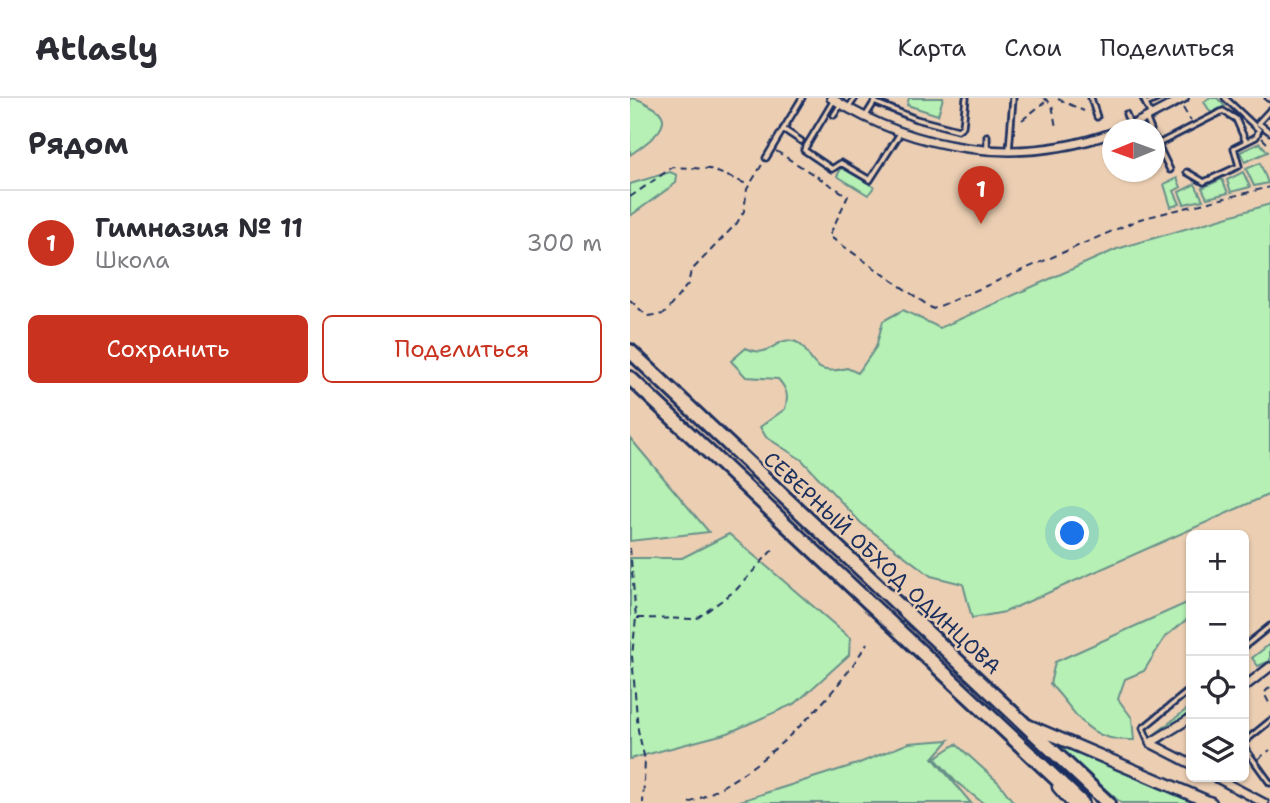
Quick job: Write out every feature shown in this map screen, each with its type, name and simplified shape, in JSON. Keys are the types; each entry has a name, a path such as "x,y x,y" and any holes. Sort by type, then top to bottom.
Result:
{"highway":[{"name":"СЕВЕРНЫЙ ОБХОД ОДИНЦОВА","path":"630,351 1108,803"},
{"name":"СЕВЕРНЫЙ ОБХОД ОДИНЦОВА","path":"630,378 1082,803"}],"main road":[{"path":"1023,723 1210,803"},
{"path":"1035,761 1072,803"}],"street":[{"path":"1149,118 1184,98"},
{"path":"839,103 864,118 901,132 939,144 987,151 1068,146 1102,136"},
{"path":"1249,682 1270,667"},
{"path":"1150,743 1189,719"},
{"path":"1150,743 1186,761"},
{"path":"1224,782 1264,803"}],"lane":[{"path":"766,158 802,98"},
{"path":"855,98 839,103 804,150 832,169 841,163 868,180 872,179 901,132"},
{"path":"864,118 876,100 916,119 958,130 963,127 966,98"},
{"path":"1009,151 1013,98"},
{"path":"1097,98 1091,99 1097,117"},
{"path":"1143,98 1149,118"},
{"path":"1146,104 1159,98"},
{"path":"1187,172 1204,182 1239,166 1234,148 1258,135 1259,130 1226,98"},
{"path":"834,115 839,103"},
{"path":"1165,140 1225,110 1236,119 1247,142"},
{"path":"1270,110 1258,123 1270,132"},
{"path":"1126,114 1126,119"},
{"path":"783,130 801,141"},
{"path":"987,136 987,151"},
{"path":"1165,159 1170,170"},
{"path":"1249,643 1270,626"},
{"path":"1150,743 1143,728 1186,693"},
{"path":"1249,738 1270,721"},
{"path":"1249,754 1270,783"}],"path":[{"path":"1052,104 1058,99 1084,111"},
{"path":"1023,120 1045,100 1052,104"},
{"path":"1052,104 1056,128"},
{"path":"1182,107 1190,120"},
{"path":"1258,135 1270,146"},
{"path":"775,150 848,196 829,236 933,309 1140,219 1270,187"},
{"path":"630,300 647,316 664,314 688,284 691,271 737,223 744,211 750,185 766,158"},
{"path":"630,197 673,167 710,169 750,185"},
{"path":"636,618 696,619 736,590 776,547"},
{"path":"630,550 636,618 631,656 638,730 645,760 643,803"},
{"path":"689,803 712,794 786,739 853,668 867,643"},
{"path":"1270,687 1264,692 1270,705"},
{"path":"1254,762 1270,750"}],"green space":[{"path":"630,98 651,106 660,112 663,119 658,132 630,155"},
{"path":"909,98 943,98 938,115 907,105"},
{"path":"1209,98 1217,98 1225,106 1211,113 1204,102"},
{"path":"1260,143 1268,152 1245,162 1240,152"},
{"path":"1260,163 1268,183 1254,186 1246,169"},
{"path":"842,167 874,187 868,195 837,176"},
{"path":"670,172 677,175 676,183 630,216 630,184"},
{"path":"1243,172 1250,187 1231,192 1227,180"},
{"path":"1177,178 1181,187 1174,191 1180,204 1171,207 1164,184"},
{"path":"1222,179 1228,193 1207,198 1202,188"},
{"path":"1195,184 1203,200 1184,204 1179,192"},
{"path":"1270,204 1270,494 1005,612 972,618 963,584 931,576 861,523 802,460 766,437 760,427 785,409 785,389 778,379 746,377 731,361 746,348 761,351 781,342 793,341 800,344 812,361 824,370 847,368 858,373 876,347 883,321 903,310 940,328 1117,249"},
{"path":"630,438 709,532 630,541"},
{"path":"729,534 850,638 849,655 796,703 728,733 630,759 630,558 682,558"},
{"path":"1186,603 1186,620 1165,637 1144,671 1125,679 1118,699 1132,718 1134,740 1104,736 1084,724 1050,684 1055,662"},
{"path":"1270,644 1270,661 1258,666 1252,658"},
{"path":"1186,710 1186,724 1162,742 1151,737"},
{"path":"1044,735 1195,803 1121,803"},
{"path":"949,740 933,758 971,803 734,803 857,764 909,743"},
{"path":"956,744 999,783 1014,803 983,803 955,781 935,758"}],"place":[{"name":"Гимназия № 11","path":"981,224"}]}
